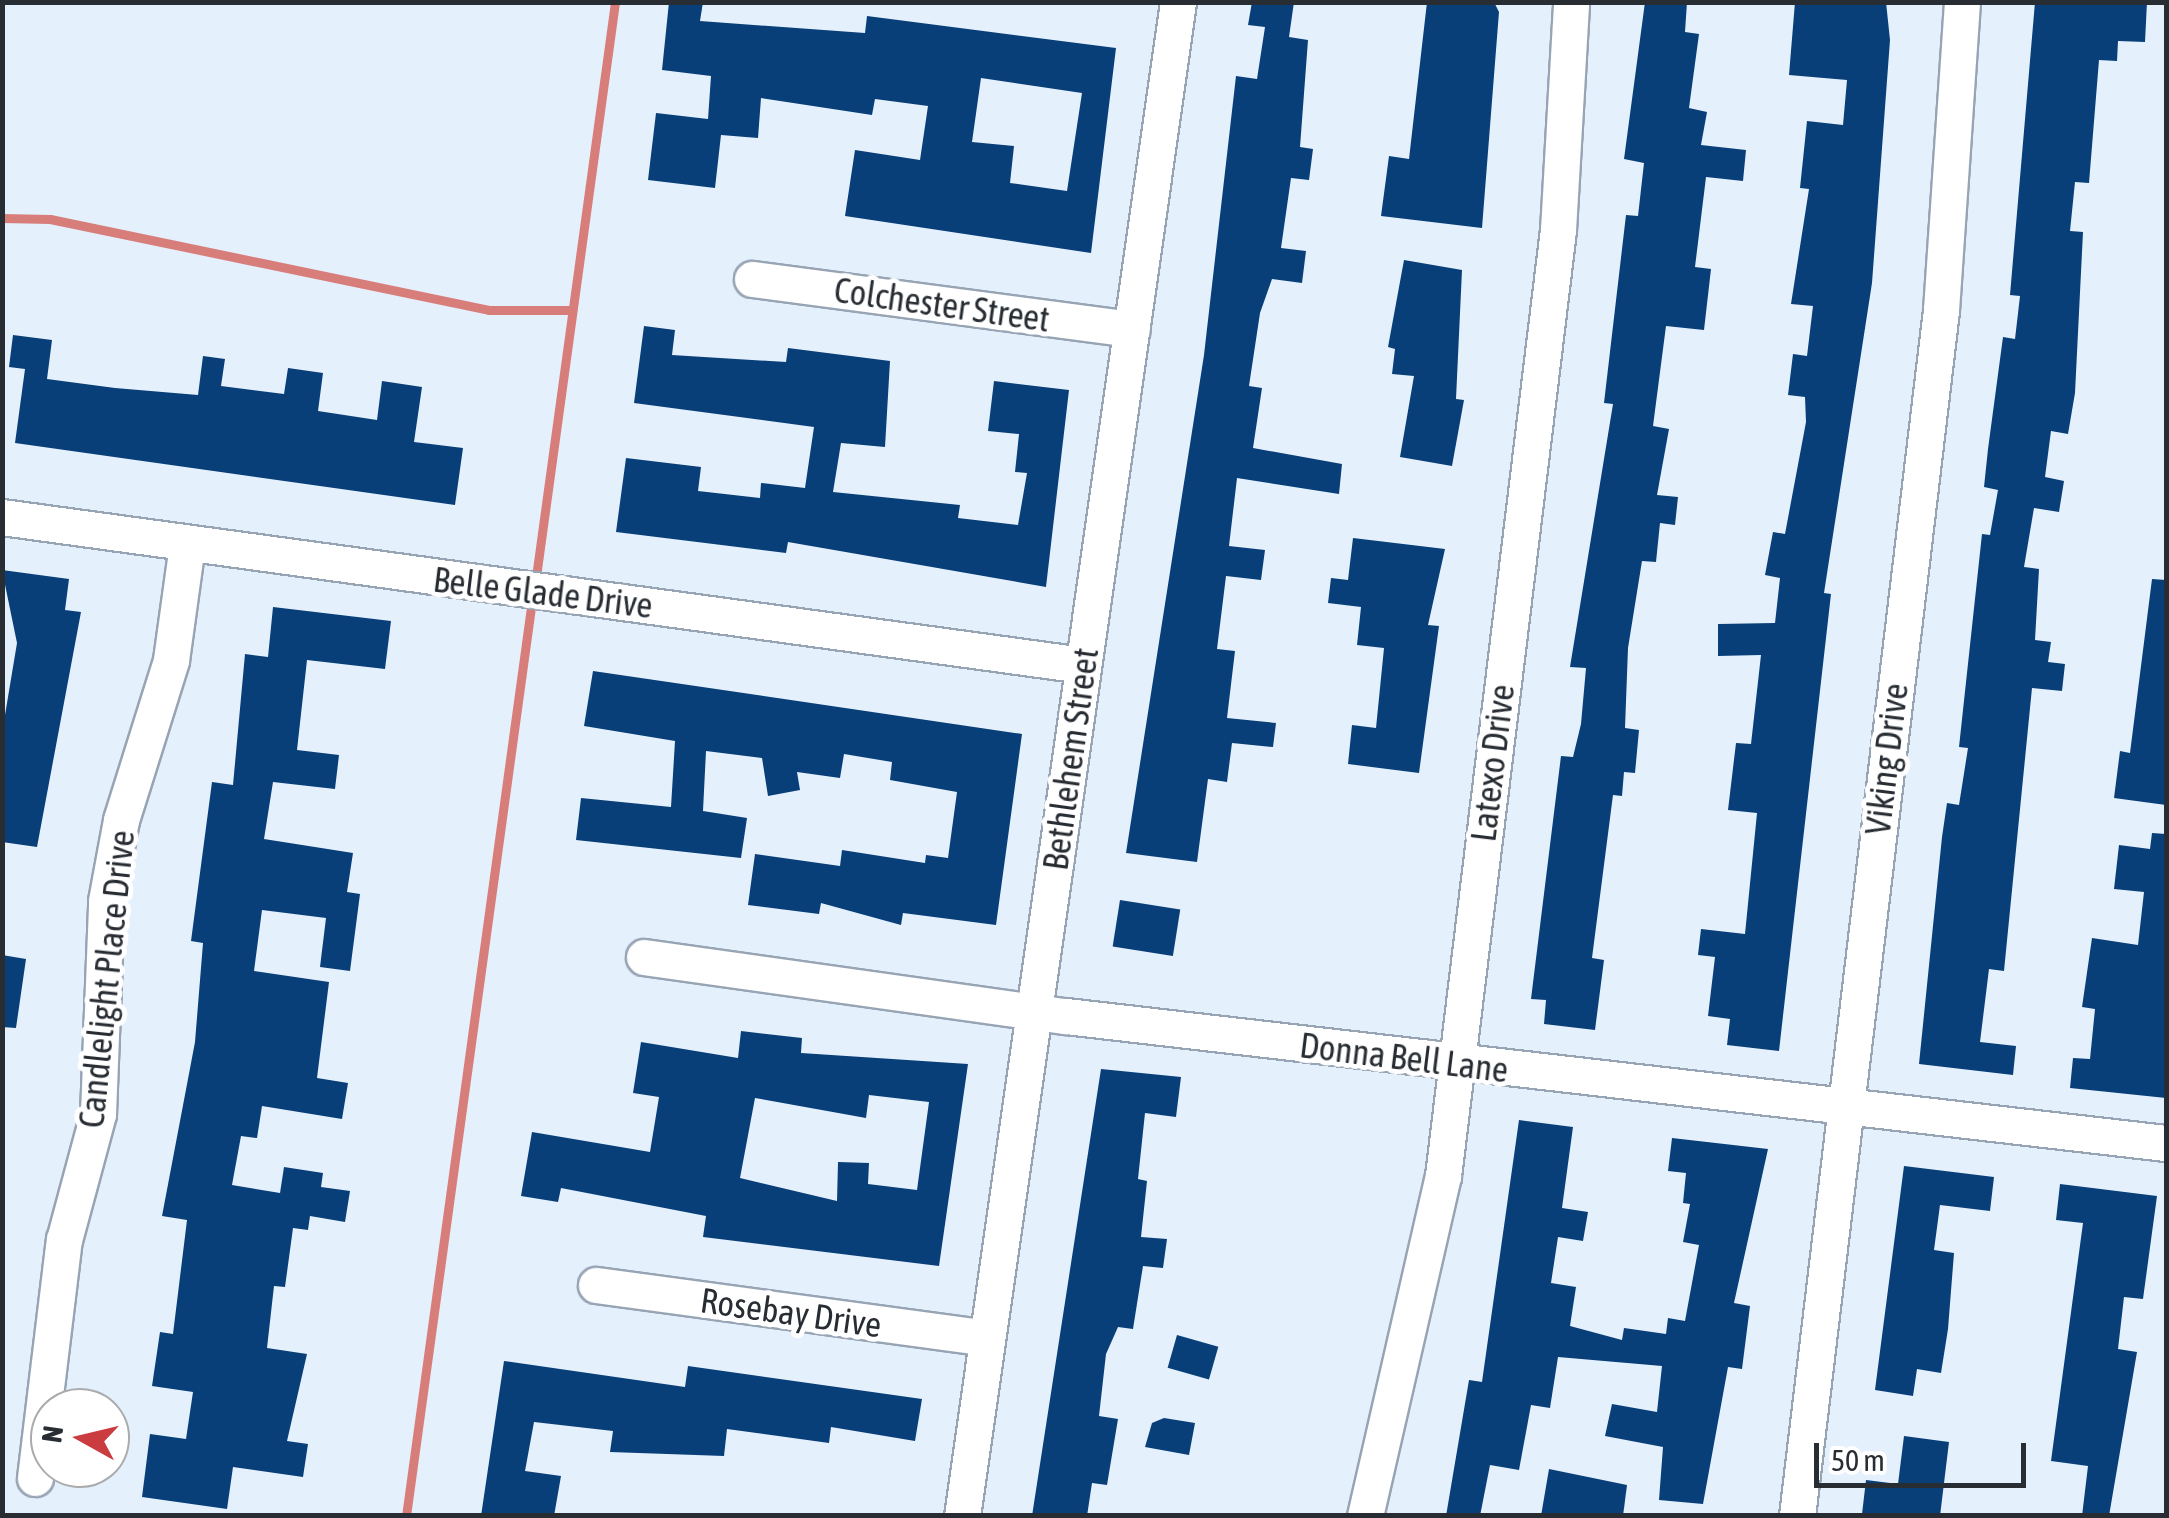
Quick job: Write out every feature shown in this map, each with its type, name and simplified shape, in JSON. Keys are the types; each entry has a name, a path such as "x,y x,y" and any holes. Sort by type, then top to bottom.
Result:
{"street":[{"name":"Bethlehem Street","path":"962,1516 1178,2"},
{"name":"Latexo Drive","path":"1364,1516 1442,1176 1558,230 1572,2"},
{"name":"Viking Drive","path":"1797,1516 1941,310 1962,2"},
{"name":"Colchester Street","path":"752,278 1132,330"},
{"name":"Belle Glade Drive","path":"2,517 1083,666"},
{"name":"Candlelight Place Drive","path":"45,1388 64,1240 98,1114 106,902 121,820 172,660 187,544"},
{"name":"Donna Bell Lane","path":"644,957 1034,1012 1454,1064 2166,1143"},
{"name":"Rosebay Drive","path":"596,1285 986,1338"}],"building":[{"path":"669,2 703,2 700,21 865,33 867,16 1116,48 1091,253 845,216 855,150 920,160 928,106 875,99 872,115 761,98 758,138 721,135 715,188 648,180 656,113 708,119 711,76 662,70","holes":["981,78 1082,93 1067,191 1010,183 1014,146 972,142"]},
{"path":"1252,2 1294,2 1289,37 1308,40 1300,147 1313,149 1309,180 1291,178 1281,248 1306,251 1302,283 1272,279 1260,313 1249,386 1262,388 1253,448 1342,464 1339,494 1237,478 1229,546 1265,550 1261,580 1226,576 1217,649 1235,651 1227,718 1276,723 1273,747 1232,743 1227,782 1208,779 1197,862 1126,853 1204,355 1236,76 1257,79 1265,27 1248,25"},
{"path":"1427,2 1494,2 1499,12 1482,228 1381,216 1389,156 1409,159"},
{"path":"1645,2 1687,2 1685,32 1699,34 1689,108 1707,112 1701,145 1746,150 1743,181 1706,177 1695,267 1711,269 1704,330 1666,326 1653,426 1669,429 1657,495 1678,497 1675,525 1660,523 1656,562 1642,561 1628,648 1625,728 1639,730 1635,773 1624,772 1622,796 1613,795 1592,958 1604,960 1595,1030 1544,1024 1546,1000 1531,999 1561,756 1573,757 1581,724 1586,668 1570,667 1613,404 1604,403 1626,215 1638,216 1644,163 1624,159"},
{"path":"1795,2 1886,2 1890,40 1872,283 1824,593 1831,594 1779,1051 1727,1045 1730,1019 1708,1016 1715,957 1698,955 1701,929 1745,934 1757,813 1728,810 1736,743 1751,744 1761,655 1718,656 1718,624 1775,623 1780,578 1765,575 1773,532 1785,534 1806,422 1805,397 1788,395 1793,354 1807,356 1813,306 1791,304 1809,189 1800,188 1807,121 1843,125 1847,80 1789,75"},
{"path":"2035,2 2147,2 2145,42 2118,41 2117,61 2099,60 2089,183 2075,182 2070,231 2083,232 2075,393 2068,434 2051,431 2045,477 2064,481 2059,512 2034,508 2024,567 2039,569 2035,640 2051,642 2048,662 2065,664 2062,691 2032,688 2004,971 1989,969 1980,1042 2016,1046 2013,1075 1919,1064 1947,803 1959,805 1968,748 1959,747 1982,534 1990,535 1998,490 1984,487 1988,449 2003,337 2015,339 2020,296 2010,295"},
{"path":"1404,260 1462,270 1456,399 1464,400 1452,466 1400,457 1414,376 1392,374 1395,349 1388,347"},
{"path":"644,326 675,330 672,355 786,362 788,348 890,361 885,447 841,443 833,492 960,505 958,518 1018,525 1027,473 1015,472 1019,434 988,431 994,381 1069,390 1046,587 788,542 786,553 616,532 626,458 701,467 698,491 760,498 761,483 805,488 814,427 634,403"},
{"path":"13,335 52,340 47,379 115,388 198,395 203,356 225,359 221,386 284,394 288,368 323,373 318,411 377,420 382,381 422,387 414,442 463,448 455,505 15,443 25,369 9,367"},
{"path":"1353,538 1445,549 1428,625 1439,626 1419,773 1348,764 1352,725 1376,728 1384,648 1357,645 1361,607 1328,603 1331,578 1348,580"},
{"path":"2,570 69,579 65,610 81,612 37,847 2,842 2,733 17,643"},
{"path":"2152,579 2166,580 2166,805 2114,798 2120,751 2130,753"},
{"path":"273,607 391,621 385,669 307,660 297,750 339,755 335,789 273,782 264,839 353,853 347,892 360,894 350,971 320,967 326,918 262,910 254,971 329,982 317,1078 348,1083 342,1119 262,1106 257,1138 241,1136 232,1185 280,1193 284,1167 323,1173 321,1187 350,1191 345,1222 310,1216 308,1230 293,1228 285,1287 274,1286 267,1348 307,1354 287,1441 308,1444 303,1477 233,1467 227,1509 142,1497 150,1434 186,1439 193,1392 152,1386 160,1332 173,1334 187,1220 162,1216 195,1042 203,943 191,941 212,782 233,785 245,654 268,657"},
{"path":"593,671 1022,734 996,925 903,913 901,925 821,903 819,914 748,905 755,854 840,866 842,850 925,863 926,855 948,858 957,792 890,780 892,762 844,754 840,778 797,772 800,790 768,796 762,758 706,751 703,811 747,818 741,858 576,840 581,798 671,807 675,741 584,726"},
{"path":"2152,833 2166,834 2166,1098 2070,1088 2073,1058 2090,1059 2095,1009 2082,1007 2092,938 2138,945 2144,892 2114,889 2119,845 2150,849"},
{"path":"1120,900 1180,910 1173,956 1113,946"},
{"path":"2,955 26,959 16,1028 2,1027"},
{"path":"741,1031 802,1038 801,1053 968,1064 939,1266 703,1237 706,1216 561,1188 558,1202 521,1196 532,1132 650,1152 659,1097 633,1093 641,1042 738,1058","holes":["869,1095 929,1102 917,1190 868,1184 869,1163 838,1162 837,1201 740,1178 755,1098 866,1118"]},
{"path":"1101,1069 1181,1077 1176,1117 1145,1113 1138,1179 1147,1181 1141,1237 1167,1239 1163,1268 1143,1266 1133,1329 1118,1327 1106,1354 1099,1416 1118,1419 1107,1485 1092,1483 1087,1516 1032,1516"},
{"path":"1519,1120 1573,1127 1562,1208 1588,1212 1583,1241 1558,1237 1551,1283 1576,1287 1570,1326 1622,1340 1624,1328 1666,1334 1668,1318 1685,1321 1699,1245 1683,1242 1690,1204 1683,1203 1686,1173 1668,1171 1672,1138 1768,1149 1734,1303 1750,1306 1742,1369 1728,1367 1703,1504 1659,1500 1663,1447 1605,1436 1612,1404 1657,1412 1662,1366 1558,1357 1550,1408 1531,1405 1519,1470 1490,1465 1480,1516 1446,1516 1469,1380 1482,1382"},
{"path":"1904,1166 1994,1177 1990,1211 1940,1205 1934,1250 1954,1253 1948,1329 1941,1373 1917,1369 1913,1396 1875,1390"},
{"path":"2060,1184 2157,1196 2143,1299 2124,1297 2118,1349 2137,1352 2109,1516 2082,1516 2088,1466 2051,1461 2083,1223 2056,1220"},
{"path":"1177,1335 1218,1347 1209,1380 1168,1368"},
{"path":"504,1361 685,1387 688,1366 922,1399 915,1441 831,1427 829,1443 727,1429 724,1456 610,1452 613,1431 534,1422 525,1471 561,1476 554,1516 481,1516"},
{"path":"1164,1418 1195,1423 1189,1455 1145,1447 1152,1423"},
{"path":"1904,1436 1949,1442 1940,1516 1862,1514 1866,1480 1898,1484"},
{"path":"1549,1469 1627,1485 1623,1516 1541,1516"}],"waterway":[{"path":"535,584 615,2"},
{"path":"2,218 50,219 489,310 572,310"},
{"path":"406,1516 532,600"}]}
